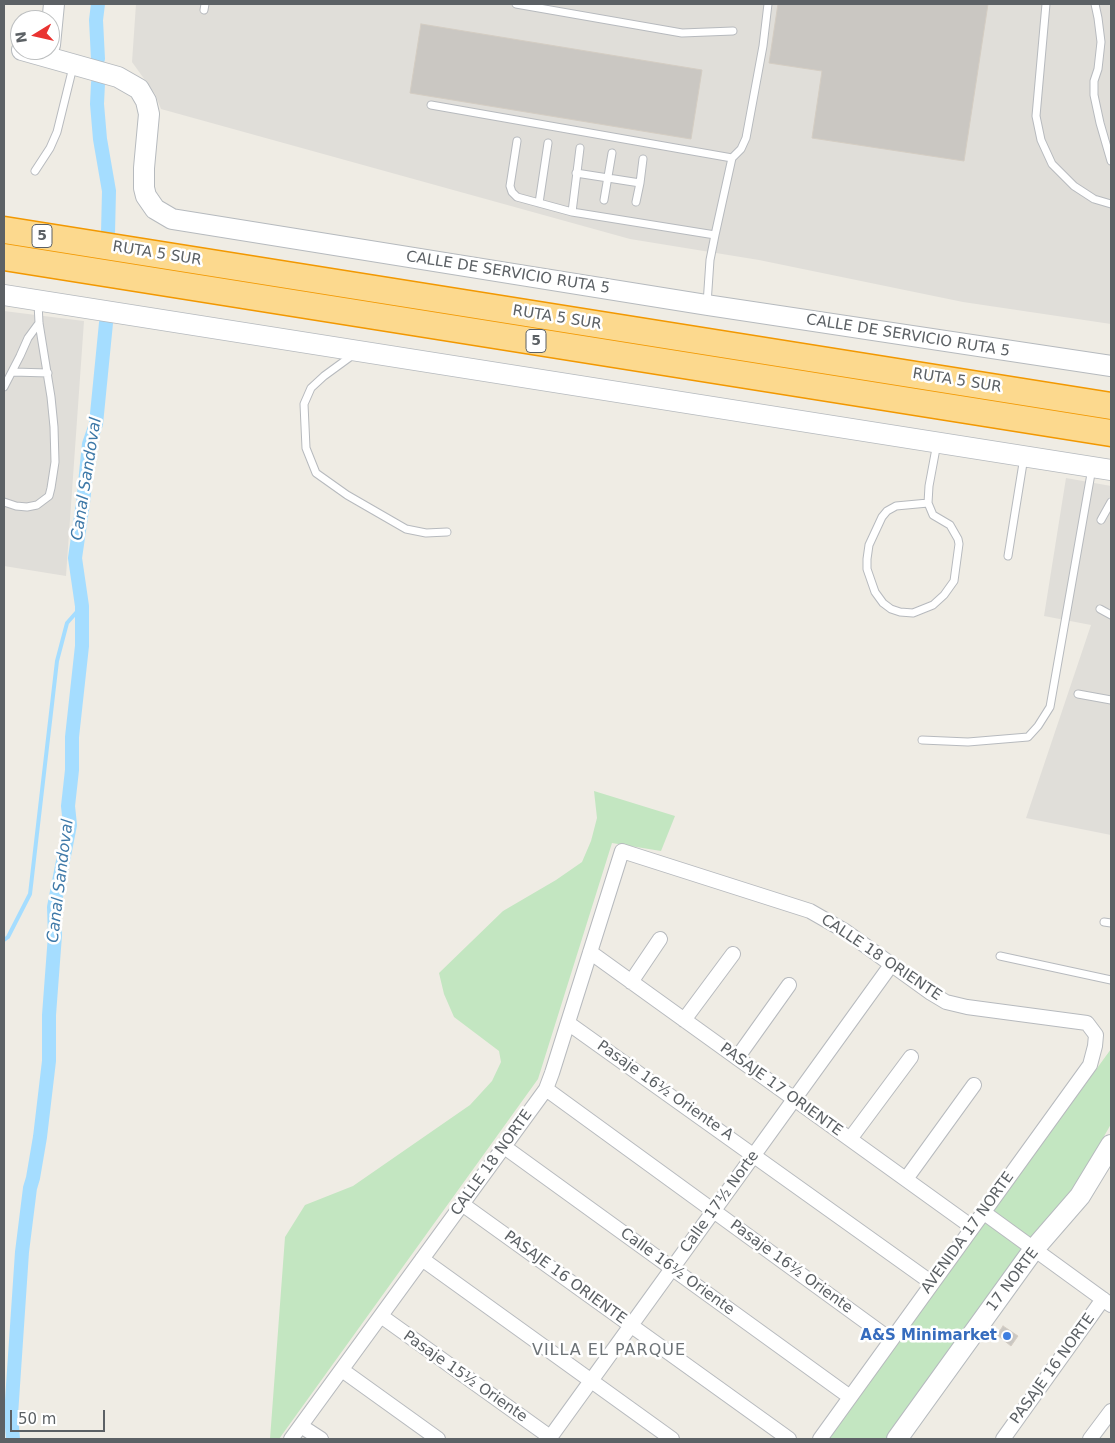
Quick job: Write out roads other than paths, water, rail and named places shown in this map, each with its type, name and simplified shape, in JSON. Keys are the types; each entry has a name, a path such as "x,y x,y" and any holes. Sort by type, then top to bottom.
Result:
{"highway":[{"name":"RUTA 5 SUR","path":"4,230 1111,406"},
{"name":"RUTA 5 SUR","path":"4,257 1111,432"}],"street":[{"name":"CALLE DE SERVICIO RUTA 5","path":"60,56 74,64 118,77 134,85 143,95 149,114 144,188 150,203 166,217 707,305 1111,366"},
{"path":"4,294 1102,469"},
{"name":"CALLE 18 NORTE","path":"291,1439 546,1089 622,851"},
{"name":"CALLE 18 ORIENTE","path":"622,851 810,912 845,931 940,999 955,1005 1087,1023"},
{"path":"632,982 660,939"},
{"name":"PASAJE 17 ORIENTE","path":"590,952 972,1227"},
{"path":"684,1020 734,954"},
{"name":"Calle 17½ Norte","path":"549,1438 891,965"},
{"path":"737,1058 789,985"},
{"name":"Pasaje 16½ Oriente A","path":"568,1023 932,1283"},
{"name":"AVENIDA 17 NORTE","path":"820,1439 1090,1065 1096,1035 1087,1023"},
{"path":"850,1139 911,1057"},
{"path":"906,1179 974,1085"},
{"name":"Pasaje 16½ Oriente","path":"546,1089 891,1340"},
{"name":"17 NORTE","path":"897,1439 1034,1250 1080,1196 1111,1145"},
{"name":"Calle 16½ Oriente","path":"504,1146 850,1397"},
{"name":"PASAJE 16 ORIENTE","path":"462,1204 789,1439"},
{"path":"983,1212 1107,1302"},
{"path":"422,1259 672,1439"},
{"name":"PASAJE 16 NORTE","path":"1003,1439 1107,1302"},
{"name":"Pasaje 15½ Oriente","path":"380,1316 549,1438"},
{"path":"342,1370 438,1439"},
{"path":"1090,1439 1111,1411"},
{"path":"301,1426 320,1439"}],"lane":[{"path":"516,4 682,34 733,32"},
{"path":"707,305 710,260 715,235 732,158 741,149 746,138 763,46 768,4"},
{"path":"1046,4 1036,116 1041,140 1052,164 1074,186 1094,199 1111,204"},
{"path":"1094,4 1100,24 1101,42 1098,68 1094,81 1094,95 1111,161"},
{"path":"35,172 50,148 57,132 74,64"},
{"path":"431,105 732,158"},
{"path":"517,141 510,186 512,192 517,197 572,212 715,235"},
{"path":"539,203 548,143"},
{"path":"572,212 580,148"},
{"path":"604,200 612,153"},
{"path":"636,202 643,159"},
{"path":"576,173 640,183"},
{"path":"4,502 26,507 37,505 49,496 52,488 55,462 54,427 48,374 39,323 38,300"},
{"path":"4,387 28,338 39,323"},
{"path":"351,349 350,357 311,388 304,404 306,448 316,473 346,495 406,529 426,534 447,532"},
{"path":"13,372 48,374"},
{"path":"928,503 896,506 886,511 869,545 866,559 867,569 875,592 883,603 891,609 900,612 912,613 933,605 944,595 954,581 958,539 950,525 933,515 928,503 929,486 937,443"},
{"path":"1008,556 1024,456"},
{"path":"922,740 968,742 1028,737 1038,726 1050,707 1102,469"},
{"path":"1101,520 1111,502"},
{"path":"1100,609 1111,615"},
{"path":"1078,694 1111,700"},
{"path":"1000,956 1111,980"}],"waterway":[{"name":"Canal Sandoval","path":"98,4 96,20 98,59"},
{"name":"Canal Sandoval","path":"98,83 97,104 100,139 109,191 108,233"},
{"name":"Canal Sandoval","path":"13,1439 11,1415 22,1252 30,1188 40,1137 49,1061 49,1015 55,935 54,907 70,825 68,806 72,770 72,737 82,646 82,606 75,558 89,444 96,424 106,323"},
{"path":"4,940 8,937 30,894 57,661 67,623 82,606"}],"place":[{"name":"A&S Minimarket","path":"1007,1336"}],"district":[{"name":"VILLA EL PARQUE","path":"609,1351"}]}
